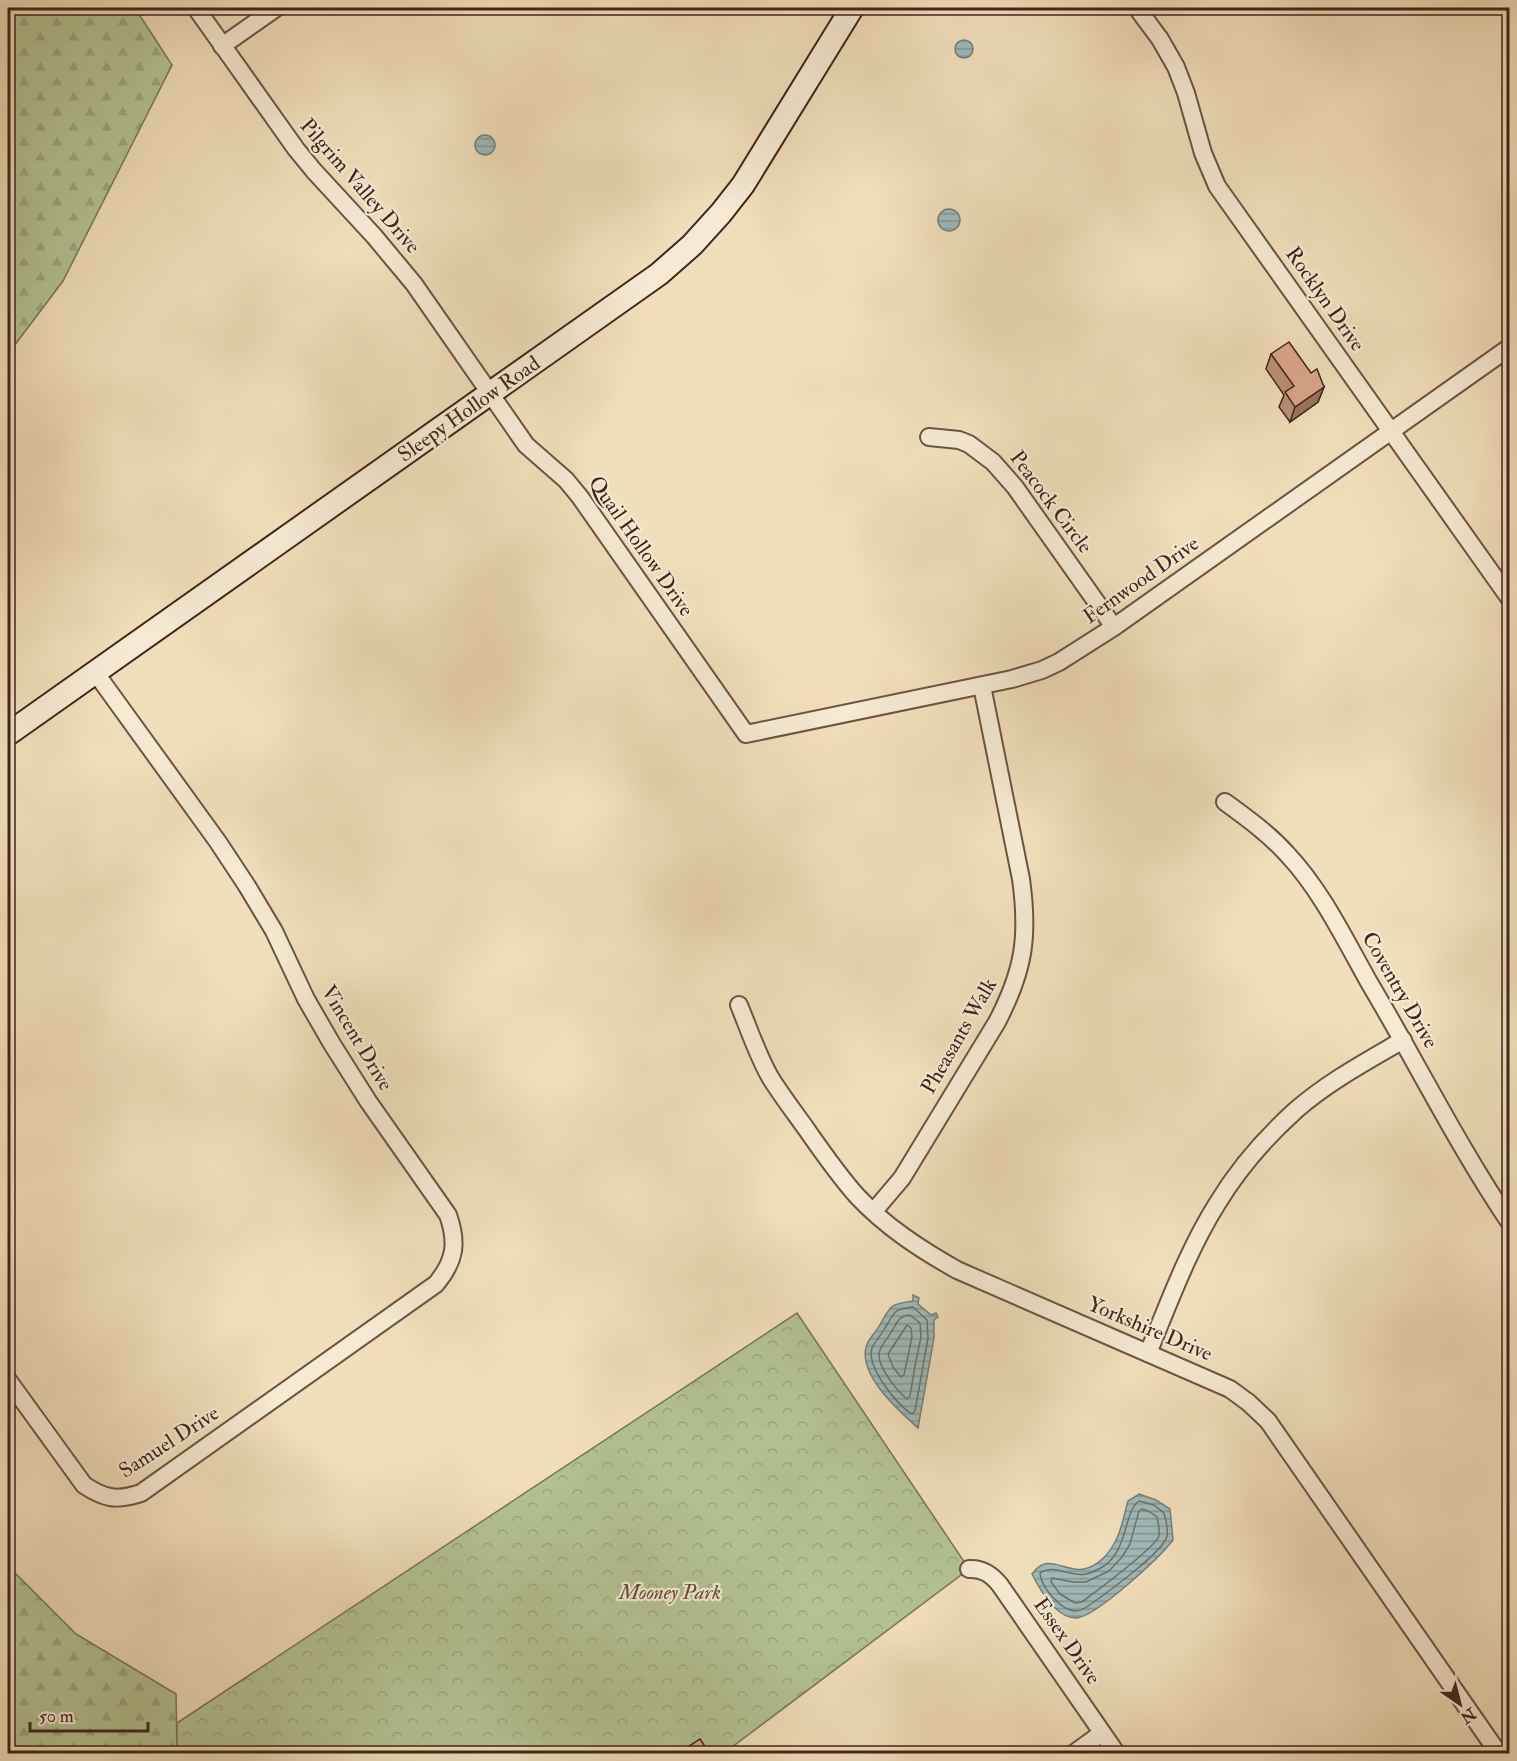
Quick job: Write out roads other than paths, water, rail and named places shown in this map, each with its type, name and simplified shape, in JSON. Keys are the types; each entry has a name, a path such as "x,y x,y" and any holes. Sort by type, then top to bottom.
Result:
{"street":[{"name":"Pilgrim Valley Drive","path":"196,8 308,164 414,284 490,393"},
{"path":"222,45 276,8"},
{"name":"Sleepy Hollow Road","path":"8,734 659,274 692,245 743,185 852,8"},
{"name":"Rocklyn Drive","path":"1137,8 1160,39 1176,67 1203,153 1217,186 1509,599"},
{"name":"Fernwood Drive","path":"746,734 982,686 1042,670 1076,653 1509,347"},
{"name":"Quail Hollow Drive","path":"490,393 526,445 566,480 580,497 746,734"},
{"name":"Peacock Circle","path":"929,437 959,440 969,444 993,462 1015,487 1114,627"},
{"name":"Vincent Drive","path":"95,672 248,885 274,931 306,999 332,1044 368,1101 448,1215 453,1229 452,1257 445,1273 436,1284 292,1386"},
{"name":"Pheasants Walk","path":"874,1211 902,1178 997,1022 1009,999 1022,958 1025,929 1023,896 982,686"},
{"name":"Coventry Drive","path":"1225,802 1272,839 1304,874 1315,890 1403,1040 1486,1189 1509,1223"},
{"name":"Yorkshire Drive","path":"740,1005 756,1048 771,1078 831,1163 853,1191 922,1251 957,1270 1230,1389 1250,1403 1268,1421 1499,1754"},
{"path":"1148,1353 1197,1240 1240,1169 1297,1109 1330,1084 1403,1040"},
{"name":"Samuel Drive","path":"8,1380 84,1485 97,1494 112,1498 126,1498 141,1493 292,1386"},
{"name":"Essex Drive","path":"969,1569 987,1572 1000,1585 1117,1754"},
{"path":"1073,1754 1102,1733"}],"water":[{"path":"964,40 970,43 973,49 970,55 964,58 958,55 955,49 958,43"},
{"path":"485,135 492,138 495,145 492,152 485,155 478,152 475,145 478,138"},
{"path":"949,209 957,212 960,220 957,228 949,231 941,228 938,220 941,212"},
{"path":"913,1295 919,1298 918,1304 931,1315 936,1313 938,1317 934,1320 934,1338 918,1428 882,1392 868,1370 865,1358 867,1344 890,1309 900,1303 913,1301"},
{"path":"1139,1494 1156,1500 1170,1509 1173,1540 1142,1572 1098,1608 1076,1618 1062,1613 1044,1595 1032,1574 1044,1564 1084,1569 1098,1562 1110,1551 1117,1537 1128,1501"}],"park label":[{"name":"Mooney Park","path":"670,1592"}]}
